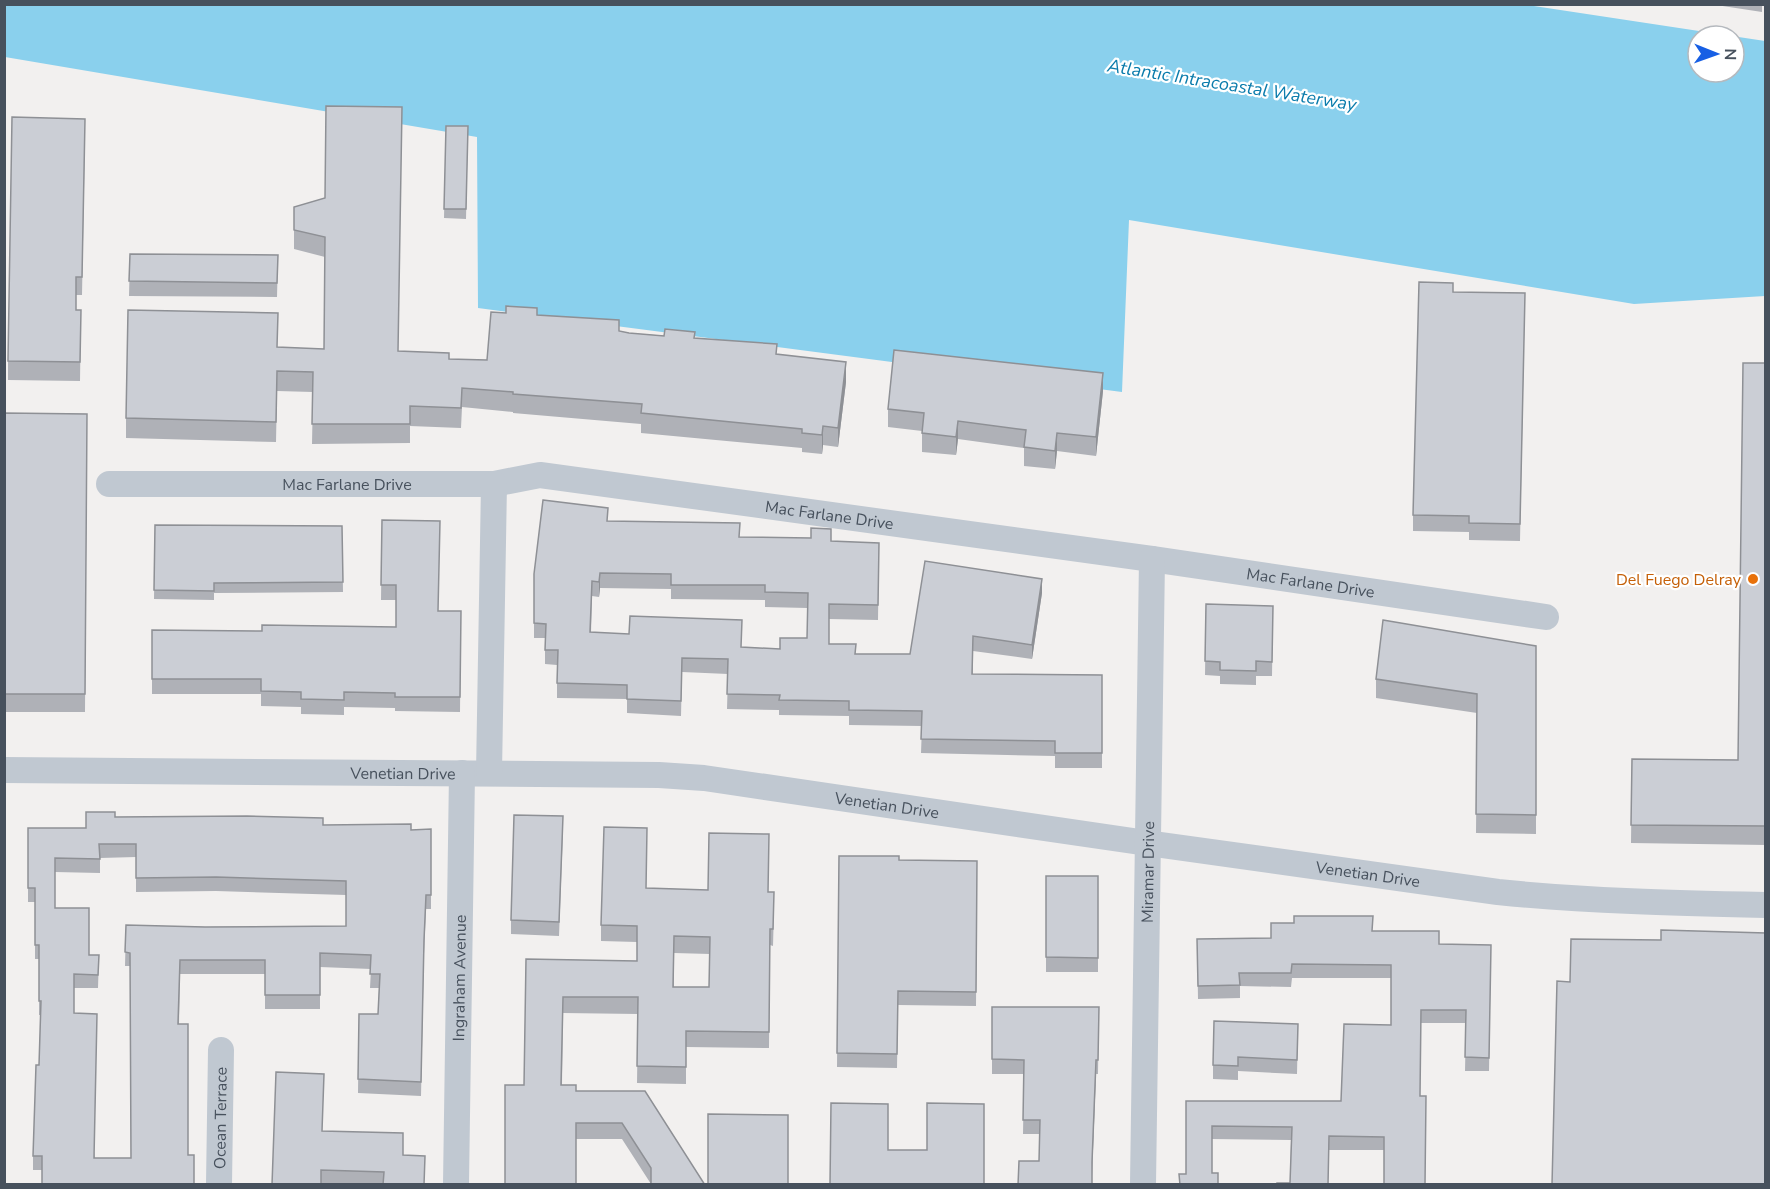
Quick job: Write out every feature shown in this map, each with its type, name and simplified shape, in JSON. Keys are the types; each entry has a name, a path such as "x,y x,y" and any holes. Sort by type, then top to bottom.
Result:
{"street":[{"name":"Mac Farlane Drive","path":"109,484 494,484 540,475 1152,559 1546,617"},
{"path":"489,773 494,484"},
{"name":"Miramar Drive","path":"1143,1185 1152,559"},
{"name":"Venetian Drive","path":"4,770 489,773 659,775 704,778 1458,887 1543,897 1766,905"},
{"name":"Ingraham Avenue","path":"456,1185 462,773"},
{"name":"Ocean Terrace","path":"219,1185 221,1050"}],"water":[{"name":"Atlantic Intracoastal Waterway","path":"1520,4 1686,29 1686,84 1746,84 1746,38 1765,41 1765,296 1634,304 1129,220 1122,392 478,308 477,137 5,57 4,5"}],"building":[{"path":"326,106 402,107 398,351 449,353 449,359 487,360 491,312 506,313 506,306 537,308 537,315 619,320 619,331 629,333 664,336 665,329 695,332 694,338 777,344 776,354 846,362 838,428 823,426 822,435 802,433 802,429 641,413 642,404 462,388 461,408 410,406 410,424 312,424 313,372 277,371 276,422 126,418 128,310 278,313 277,347 324,349 325,237 294,230 294,207 325,198"},
{"path":"12,117 85,119 82,277 76,277 76,310 81,310 80,362 8,361"},
{"path":"446,126 468,126 466,209 444,209"},
{"path":"130,254 278,255 277,283 129,281"},
{"path":"1419,282 1453,283 1453,292 1525,293 1520,524 1469,523 1469,516 1413,515"},
{"path":"894,350 1103,373 1096,437 1057,433 1055,451 1024,447 1026,430 958,421 956,437 922,433 924,413 888,409"},
{"name":"Del Fuego Delray","path":"1743,363 1766,363 1766,826 1631,825 1632,759 1738,760"},
{"path":"4,413 87,414 85,694 4,694"},
{"path":"543,500 608,508 607,521 740,523 739,537 811,538 811,528 831,529 831,541 879,543 878,605 829,604 829,644 856,644 855,654 910,654 925,561 1042,579 1032,645 973,636 972,674 1102,675 1102,753 1055,753 1055,741 921,739 922,711 849,710 849,701 779,700 780,695 727,694 728,659 682,658 681,701 627,699 627,685 557,683 558,650 545,650 546,624 534,623 534,574","holes":["600,573 671,574 671,585 765,585 765,592 808,593 807,638 780,638 780,649 741,647 742,620 630,616 629,634 590,632 592,581 599,582"]},
{"path":"382,520 440,521 438,611 461,611 460,697 395,697 395,693 344,692 344,700 301,699 301,692 261,691 261,679 152,679 152,630 262,631 262,625 396,627 396,585 381,585"},
{"path":"155,525 342,526 343,582 214,583 214,591 154,590"},
{"path":"1206,604 1273,606 1272,662 1256,661 1256,671 1220,670 1220,662 1205,661"},
{"path":"1383,620 1536,646 1536,815 1476,814 1477,694 1376,679"},
{"path":"86,812 115,812 115,817 323,818 323,825 411,824 411,830 431,829 431,895 426,895 424,940 421,1082 358,1079 359,1014 378,1014 380,974 370,974 371,955 320,953 320,995 265,995 265,960 180,960 178,1024 188,1024 188,1155 194,1155 194,1185 42,1185 42,1156 33,1156 41,1001 39,1001 39,945 35,945 35,888 28,888 28,828 86,828","holes":["99,844 136,844 136,878 216,877 346,881 346,926 126,925 125,952 130,953 131,1158 94,1158 97,1014 74,1013 74,974 98,975 99,955 89,955 89,908 55,908 55,858 100,859"]},
{"path":"514,815 563,816 559,922 511,920"},
{"path":"604,827 647,828 646,888 708,890 709,833 769,834 768,892 774,892 773,929 770,929 769,1032 686,1031 686,1067 637,1066 638,997 563,997 561,1085 576,1085 576,1091 645,1091 705,1185 651,1185 651,1168 622,1123 576,1123 576,1185 505,1185 505,1085 524,1085 526,959 637,961 637,926 601,925","holes":["674,936 710,937 709,987 673,987"]},
{"path":"839,856 899,856 899,860 977,861 976,992 898,991 897,1054 837,1053"},
{"path":"1046,876 1098,876 1098,958 1046,957"},
{"path":"1294,916 1373,916 1372,931 1439,931 1439,944 1491,945 1489,1058 1465,1057 1466,1010 1421,1010 1420,1096 1426,1096 1425,1185 1384,1185 1384,1137 1329,1136 1328,1185 1277,1185 1277,1183 1290,1183 1292,1127 1212,1126 1212,1173 1218,1173 1218,1185 1180,1185 1179,1174 1186,1174 1186,1101 1341,1101 1344,1024 1391,1025 1391,965 1292,964 1291,973 1239,973 1240,985 1198,986 1197,939 1271,938 1271,923 1294,923"},
{"path":"1661,930 1766,933 1766,1185 1552,1185 1557,981 1570,982 1571,939 1661,940"},
{"path":"992,1007 1099,1007 1092,1185 1018,1185 1019,1161 1039,1161 1040,1120 1023,1120 1024,1060 992,1059"},
{"path":"1214,1021 1298,1024 1297,1060 1238,1057 1238,1066 1213,1065"},
{"path":"276,1072 324,1074 322,1131 403,1133 403,1155 425,1156 424,1185 383,1185 384,1172 321,1170 321,1185 272,1185"},
{"path":"831,1103 888,1104 888,1150 927,1150 927,1103 984,1104 984,1185 830,1185"},
{"path":"708,1114 788,1115 788,1185 708,1185"}],"place":[{"name":"Del Fuego Delray","path":"1753,579"}]}
